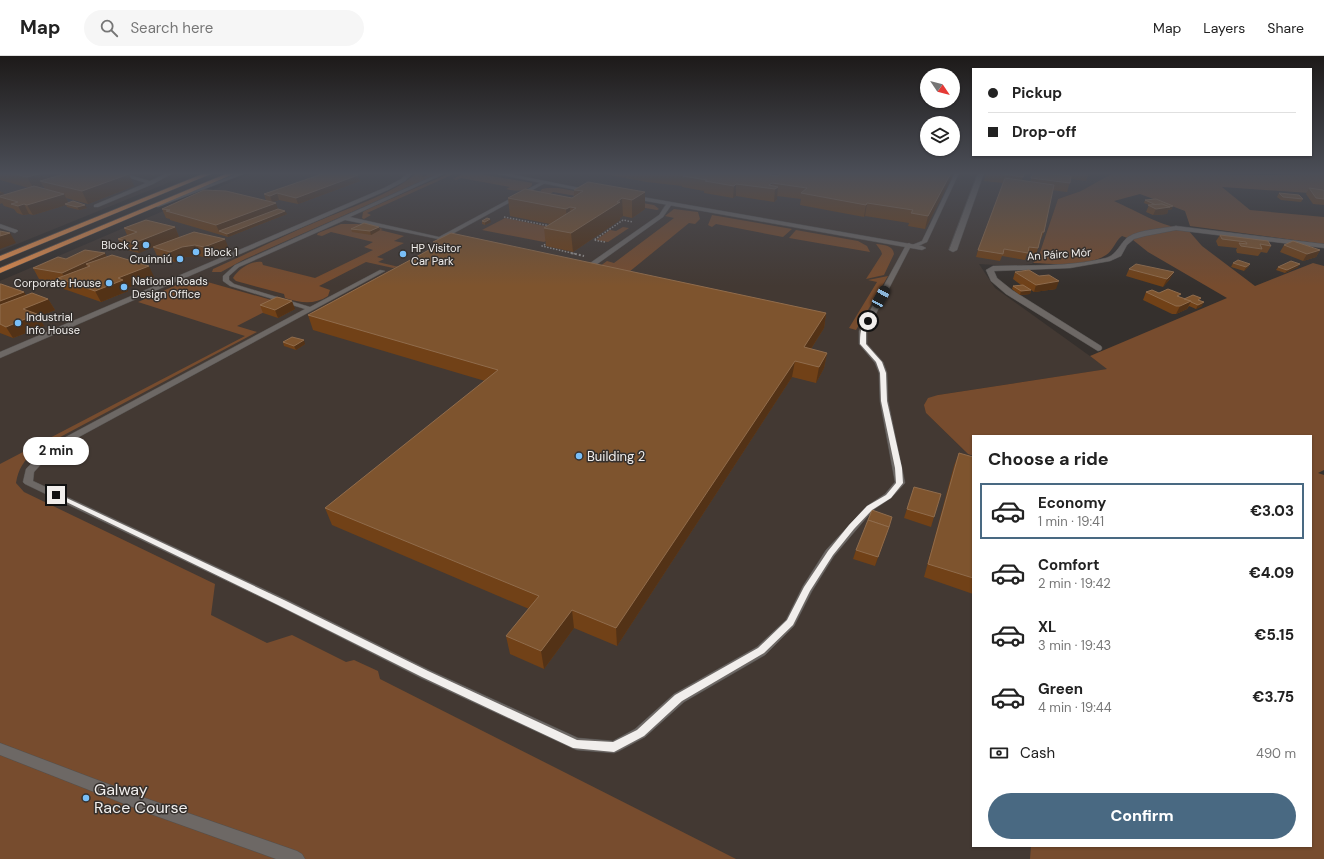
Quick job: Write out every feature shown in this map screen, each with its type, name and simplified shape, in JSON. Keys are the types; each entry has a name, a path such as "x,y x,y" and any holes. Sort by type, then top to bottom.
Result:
{"highway":[{"path":"58,235 112,210"},
{"path":"0,259 118,210"},
{"path":"0,271 145,210"}],"street":[{"path":"0,355 336,210"},
{"path":"706,210 922,248"},
{"path":"953,250 967,210"},
{"path":"0,226 15,231"},
{"name":"An Páirc Mór","path":"1098,348 1009,292 994,279 990,270 993,268 1070,266 1110,259 1118,254 1124,244 1132,238 1143,234 1176,228 1324,246"}],"lane":[{"path":"311,309 232,284 226,281 226,276 237,266 362,210"},
{"path":"440,239 493,210"},
{"path":"577,269 583,269 591,266 661,216 664,210"},
{"path":"382,271 50,449 29,471 28,482 281,602 425,674 577,744 614,747 640,733 678,698 761,651 790,623 807,589 830,553 870,508 888,496 900,483 884,401 883,373 879,362 863,344 863,331 912,246 924,242 939,210"},
{"path":"345,218 457,242"},
{"path":"0,749 145,805 297,859"}],"path":[{"path":"504,216 555,227"},
{"path":"606,242 594,240 624,220 634,222"},
{"path":"549,242 542,246 585,256"}],"shaded area":[{"path":"0,210 100,210 0,251"},
{"path":"165,210 1054,210 1038,258 1032,264 1014,266 979,264 995,288 1108,369 938,395 926,413 968,454 972,456 972,847 1312,847 1324,859 345,859 0,736 0,281"},
{"path":"344,210 355,210 245,259 221,272 212,272 213,269"},
{"path":"373,210 367,213 371,215 364,219 362,218 363,212"},
{"path":"672,210 686,210 698,212 700,219 695,224 689,223 618,281 596,269 607,261 614,263 674,218 665,216"},
{"path":"1054,210 1134,210 1169,226 1188,230 1202,246 1255,286 1313,263 1324,266 1324,470 1318,473 1324,475 1324,859 1030,859 1031,847 1312,847 1312,435 972,435 972,456 968,454 926,413 924,405 928,398 938,395 1107,369 1090,356 1227,298 1148,252 1133,240 1122,236 1106,255 1099,259 1071,264 1033,263 1038,258"},
{"path":"1184,210 1255,210 1324,217 1324,244 1190,226"},
{"path":"712,215 792,229 783,237 716,224 712,227 708,225"},
{"path":"505,218 564,230 544,242 482,230"},
{"path":"341,224 358,224 383,229 380,230 404,236 394,241 404,243 377,257 384,259 378,262 399,267 393,268 366,262 319,286 330,290 328,296 312,302 302,302 285,298 284,294 236,281 233,278 238,271 246,266 254,262 262,262 263,265 315,278 373,250 364,247 373,242 331,232 322,236 317,235 318,233"},
{"path":"623,227 629,228 608,242 596,240 610,230 616,231"},
{"path":"796,230 858,241 867,246 870,252 789,238"},
{"path":"876,244 890,247 894,254 884,275 866,279 882,254"},
{"path":"888,276 856,330 849,328 877,282 868,280"},
{"path":"197,279 282,303 237,326 257,332 34,451 27,458 17,478 16,483 24,492 215,584 211,615 267,643 292,635 346,662 354,660 378,671 380,679 736,859 0,859 0,464 245,336 138,302 181,283"}],"building":[{"path":"168,210 256,210 216,225 166,211"},
{"path":"274,210 285,211 227,234 219,231"},
{"path":"572,210 607,210 571,233 544,228"},
{"path":"913,210 931,210 928,216 911,213"},
{"path":"993,210 1049,210 1044,232 1042,232 1038,248 1029,247 1028,253 1004,249 1003,254 978,250"},
{"path":"487,218 490,219 485,222 482,221"},
{"path":"146,220 175,227 134,243 118,239 137,232 124,228"},
{"path":"364,223 379,227 370,231 351,229"},
{"path":"0,231 10,233 0,236"},
{"path":"194,232 225,239 204,247 195,245 182,247 170,252 153,247"},
{"name":"Building 2","path":"451,233 826,313 804,347 827,353 819,367 795,361 616,628 572,610 541,651 506,636 539,596 325,508 498,370 308,315 440,244 433,242"},
{"path":"1220,235 1268,241 1271,246 1260,244 1262,249 1241,246 1239,243 1247,244 1246,242 1222,239"},
{"path":"1293,241 1320,250 1307,254 1284,245"},
{"path":"85,250 105,253 62,273 33,268 58,257 66,259"},
{"path":"112,255 149,266 118,278 123,280 95,291 58,278 90,266 86,264"},
{"path":"1238,260 1250,264 1246,267 1233,263"},
{"path":"1291,261 1300,264 1287,270 1278,267"},
{"path":"1136,264 1174,272 1167,279 1129,269"},
{"path":"1029,270 1039,276 1049,275 1059,281 1036,285 1015,272"},
{"path":"1,284 24,292 0,301"},
{"path":"1023,285 1031,290 1021,291 1013,286"},
{"path":"1168,289 1181,294 1177,296 1191,301 1180,306 1176,306 1146,292 1152,290 1159,293"},
{"path":"32,293 48,299 23,309 37,314 6,327 0,324 0,305"},
{"path":"1193,295 1201,298 1198,300 1204,302 1198,305 1184,299"},
{"path":"277,297 292,301 275,310 260,305"},
{"path":"292,337 304,340 294,346 283,342"},
{"path":"959,453 972,457 972,578 928,564"},
{"path":"914,487 941,494 934,517 907,509"},
{"path":"872,510 892,517 889,527 868,520"},
{"path":"868,520 889,527 878,557 856,550"}],"place":[{"name":"Block 2","path":"146,245"},
{"name":"Block 1","path":"196,252"},
{"name":"HP Visitor Car Park","path":"403,254"},
{"name":"Cruinniú","path":"180,259"},
{"name":"Corporate House","path":"109,283"},
{"name":"National Roads Design Office","path":"124,287"},
{"name":"Industrial Info House","path":"18,323"},
{"name":"Building 2","path":"579,456"},
{"name":"Galway Race Course","path":"86,798"}],"route":[{"path":"56,495 281,602 425,674 577,744 614,747 640,733 678,698 761,651 790,623 807,589 830,553 870,508 888,496 900,483 884,401 882,385 883,373 879,362 863,344 863,331 868,321"}]}
